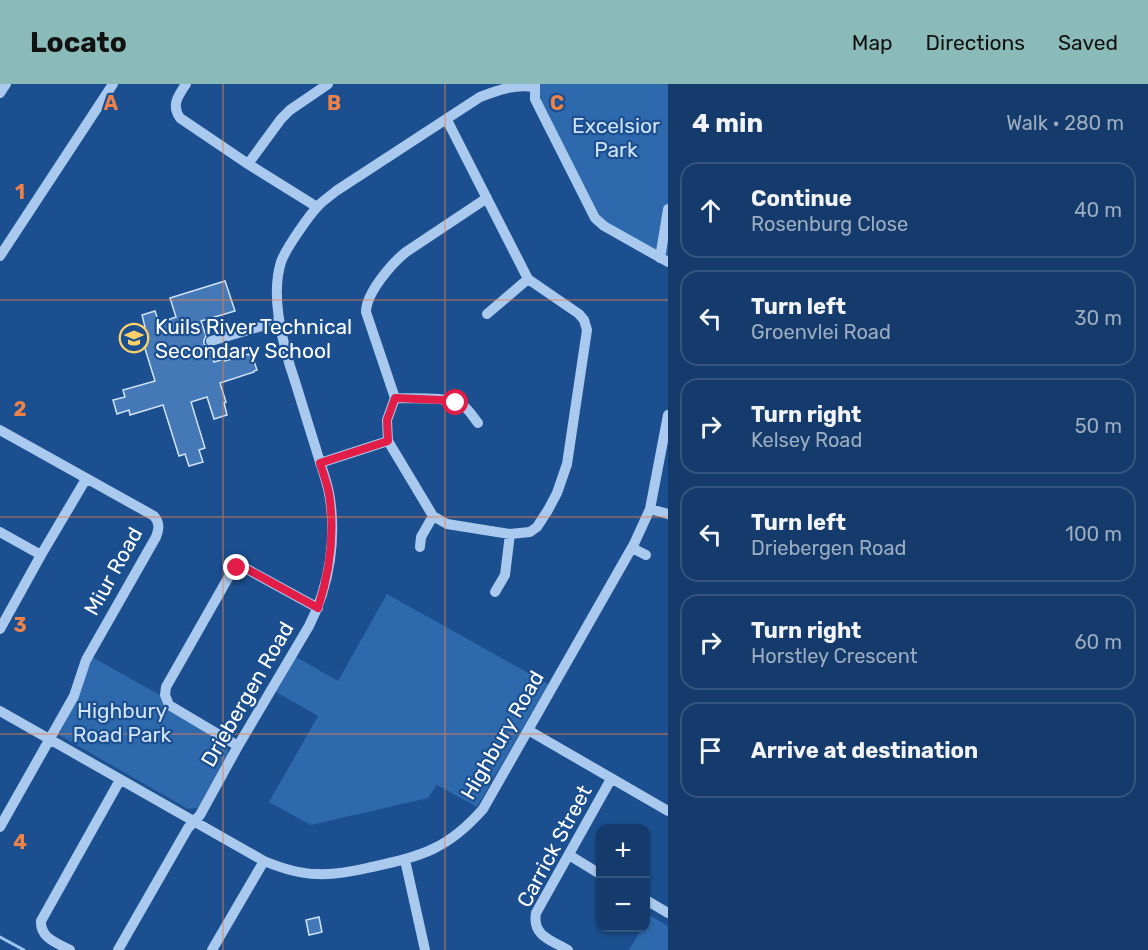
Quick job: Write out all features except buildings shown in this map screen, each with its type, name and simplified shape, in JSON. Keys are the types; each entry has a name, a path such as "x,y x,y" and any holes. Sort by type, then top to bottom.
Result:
{"street":[{"path":"0,93 6,84"},
{"path":"0,256 113,84"},
{"path":"186,84 175,103 180,118 317,207"},
{"path":"249,164 281,119 290,110 328,84"},
{"path":"534,85 535,99 595,219 664,260 668,209"},
{"name":"Driebergen Road","path":"118,950 188,828 200,815 318,608 325,588 330,562 332,519 329,492 282,341 277,293 281,261 317,207 336,191 480,97 502,89 534,85"},
{"path":"447,120 487,198 528,279 579,315 584,320 587,330 567,464 557,493 537,527 530,532 510,534 447,524 433,516 388,441 387,420 395,398 366,312 370,296 387,270 401,256 487,198"},
{"path":"487,314 528,279"},
{"path":"211,341 279,321"},
{"path":"395,398 442,400 456,403 468,410 478,423"},
{"name":"Highbury Road","path":"0,711 264,861 291,871 330,875 350,872 405,860 441,846 471,823 483,809 632,548 650,509 668,415"},
{"name":"Miur Road","path":"0,430 154,516 158,520 159,529 86,660 74,696 0,827"},
{"path":"320,463 388,441"},
{"path":"0,629 86,479"},
{"path":"650,509 668,514"},
{"path":"420,547 421,537 433,516"},
{"path":"0,531 41,555"},
{"path":"495,592 505,575 510,534"},
{"path":"632,548 646,555"},
{"path":"238,746 169,705 165,695 166,687 232,571 245,568 318,608"},
{"path":"528,730 668,811"},
{"name":"Carrick Street","path":"568,950 539,934 535,924 536,913 611,779"},
{"path":"70,950 45,935 41,928 41,921 120,780"},
{"path":"569,855 596,872"},
{"path":"405,860 425,950"},
{"path":"212,950 264,861"},
{"path":"650,903 668,913"}],"green space":[{"name":"Excelsior Park","path":"540,84 668,84 668,258 606,223 600,216 542,103"},
{"path":"387,594 548,684 477,807 437,785 428,798 311,825 269,802 318,716 276,692 296,657 338,681"},
{"name":"Highbury Road Park","path":"92,657 160,695 225,743 228,755 198,808 188,809 59,735 80,692"},
{"path":"650,916 668,926 668,950 629,950 640,932 650,932"}],"waterway":[{"path":"0,937 24,950"}],"place":[{"name":"Kuils River Technical Secondary School","path":"134,338"}],"route":[{"path":"237,568 245,568 318,608 325,588 332,537 329,492 320,463 388,441 387,420 395,398 442,400 456,403"}]}
